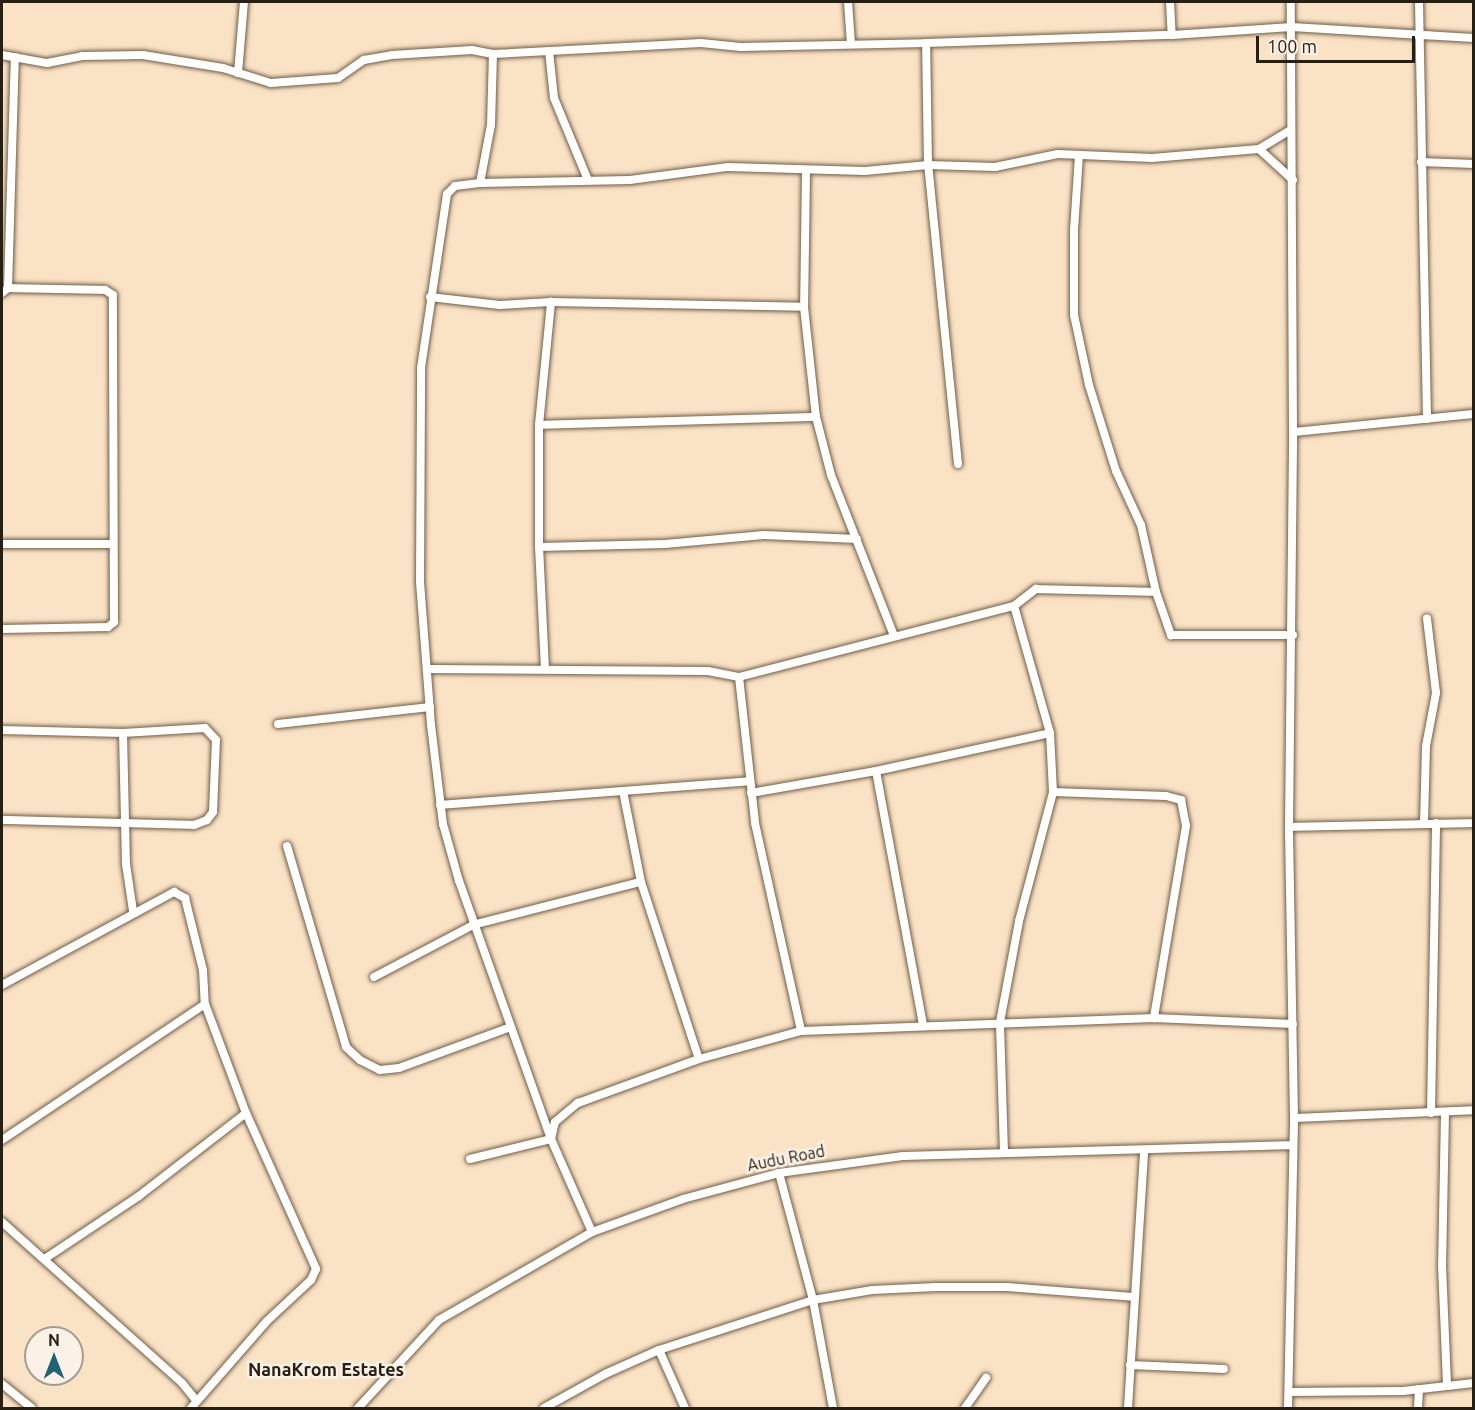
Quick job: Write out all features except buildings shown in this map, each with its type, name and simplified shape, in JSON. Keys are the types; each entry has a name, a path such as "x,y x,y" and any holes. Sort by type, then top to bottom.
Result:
{"street":[{"path":"238,73 244,2"},
{"path":"848,2 851,44"},
{"path":"1170,2 1172,35"},
{"path":"1288,1408 1291,1145 1294,1118 1289,827 1293,635 1291,2"},
{"path":"1419,2 1426,419"},
{"path":"2,55 47,63 82,56 143,55 184,60 271,82 295,82 338,78 364,60 392,55 472,50 493,54 701,43 741,46 926,43 1172,35 1292,27 1419,32 1473,38"},
{"path":"926,43 928,165 958,464"},
{"path":"549,51 554,98 588,180"},
{"path":"480,183 491,125 493,54"},
{"path":"2,629 111,627 113,295 105,290 5,290 6,189 15,57"},
{"path":"592,1232 551,1139 473,925 440,805 422,617 418,492 421,368 447,194 455,186 480,183 630,180 728,167 865,171 928,165 994,167 1058,154 1152,158 1259,149 1292,130"},
{"path":"1259,149 1293,180"},
{"path":"1079,155 1074,231 1074,315 1089,385 1116,471 1141,525 1156,592 1171,635 1293,635"},
{"path":"1421,162 1473,164"},
{"path":"806,171 804,308 816,417 831,475 894,636"},
{"path":"430,297 500,305 551,302 804,308"},
{"path":"545,669 539,547 539,424 551,302"},
{"path":"1293,432 1473,414"},
{"path":"539,424 816,417"},
{"path":"539,547 665,544 764,535 856,539"},
{"path":"2,544 111,544"},
{"path":"428,669 708,671 739,677 1014,606 1036,589 1156,592"},
{"path":"1004,1152 1000,1022 1019,921 1053,792 1050,733 1014,606"},
{"path":"1424,823 1426,746 1436,693 1426,619"},
{"path":"739,677 751,793 801,1031"},
{"path":"278,724 430,706"},
{"path":"2,730 123,733 204,728 216,740 213,812 207,820 194,825 2,820"},
{"path":"123,733 126,823 133,911"},
{"path":"751,793 876,771 1050,733"},
{"path":"876,771 923,1025"},
{"path":"440,805 749,781"},
{"path":"623,791 641,882 699,1059"},
{"path":"1053,792 1166,796 1181,800 1186,826 1154,1018"},
{"path":"1289,827 1436,822 1473,823"},
{"path":"1431,1113 1436,822"},
{"path":"287,846 346,1047 360,1060 380,1070 399,1068 511,1027"},
{"path":"374,977 473,925 641,882"},
{"path":"2,985 133,911 174,892 185,898 203,970 205,1004 246,1113 316,1269 311,1280 267,1321 191,1408"},
{"path":"2,1140 205,1004"},
{"path":"551,1139 562,1113 578,1103 699,1059 801,1031 1154,1018 1293,1024"},
{"path":"1294,1118 1473,1110"},
{"path":"46,1258 139,1196 246,1113"},
{"path":"1445,1113 1442,1265 1447,1386"},
{"path":"471,1159 551,1139"},
{"name":"Audu Road","path":"358,1408 439,1320 592,1232 683,1199 779,1173 903,1156 1291,1145"},
{"path":"1128,1408 1133,1297 1144,1150"},
{"path":"779,1173 813,1300 833,1408"},
{"path":"2,1222 46,1258 182,1383 196,1400"},
{"path":"544,1408 605,1374 659,1350 813,1300 873,1290 936,1287 1007,1287 1133,1297"},
{"path":"659,1350 685,1408"},
{"path":"1130,1365 1224,1369"},
{"path":"965,1408 986,1378"},
{"path":"1289,1392 1419,1389 1473,1383"},
{"path":"2,1384 32,1408"},
{"path":"1418,1408 1419,1389"}],"district":[{"name":"NanaKrom Estates","path":"326,1369"}]}
